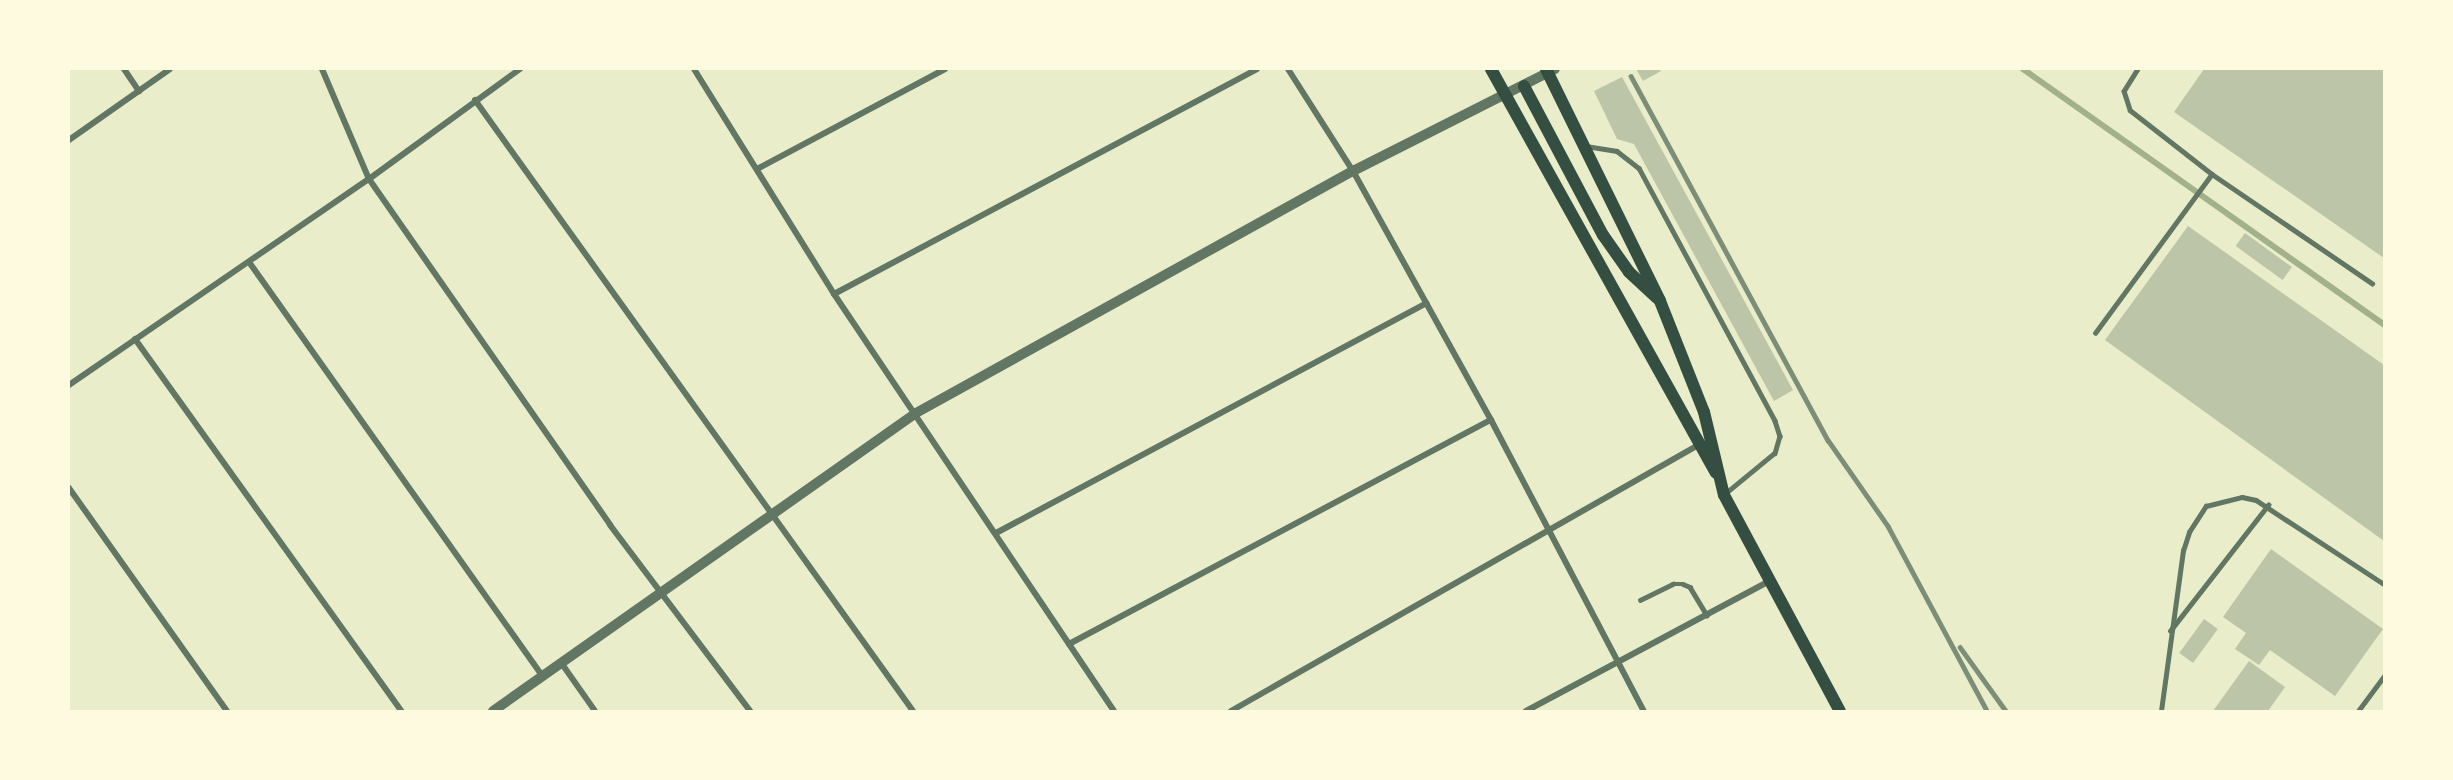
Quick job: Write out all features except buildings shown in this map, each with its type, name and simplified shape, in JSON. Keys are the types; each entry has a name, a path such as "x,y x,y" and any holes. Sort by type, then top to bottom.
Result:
{"main road":[{"path":"1491,69 1697,445 1718,477"},
{"path":"1550,71 1660,301 1712,438 1718,477 1724,495 1840,711"},
{"path":"1524,86 1603,235 1629,272 1660,301"}],"street":[{"path":"124,69 139,91"},
{"path":"69,140 170,69"},
{"path":"322,69 369,179 603,515 750,711"},
{"path":"69,384 369,179 520,69"},
{"path":"694,69 834,294 916,413 1113,711"},
{"path":"757,169 945,69"},
{"path":"834,294 1257,69"},
{"path":"1288,69 1353,171 1491,420 1644,711"},
{"path":"493,711 916,413 1353,171 1550,71"},
{"path":"476,100 774,513 913,711"},
{"path":"249,262 543,677"},
{"path":"996,533 1426,303"},
{"path":"135,339 401,711"},
{"path":"1069,644 1491,420"},
{"path":"1231,711 1712,438"},
{"path":"69,488 228,711"},
{"path":"1526,711 1618,664 1769,581"},
{"path":"562,664 595,711"}],"lane":[{"path":"2138,69 2126,86 2125,104 2212,174 2372,283"},
{"path":"1586,146 1617,151 1639,168 1775,421 1780,436 1775,453 1724,495"},
{"path":"2095,333 2212,174"},
{"path":"2161,711 2170,631 2183,551 2189,532 2206,506 2242,497 2268,505 2384,584"},
{"path":"2170,631 2268,505"},
{"path":"1640,600 1672,584 1683,584 1690,587 1707,615"},
{"path":"2358,711 2384,676"}],"waterway":[{"path":"2023,69 2384,325"}],"railway":[{"path":"1631,76 1828,440 1888,526 1987,711"},
{"path":"1960,647 2006,711"}]}
